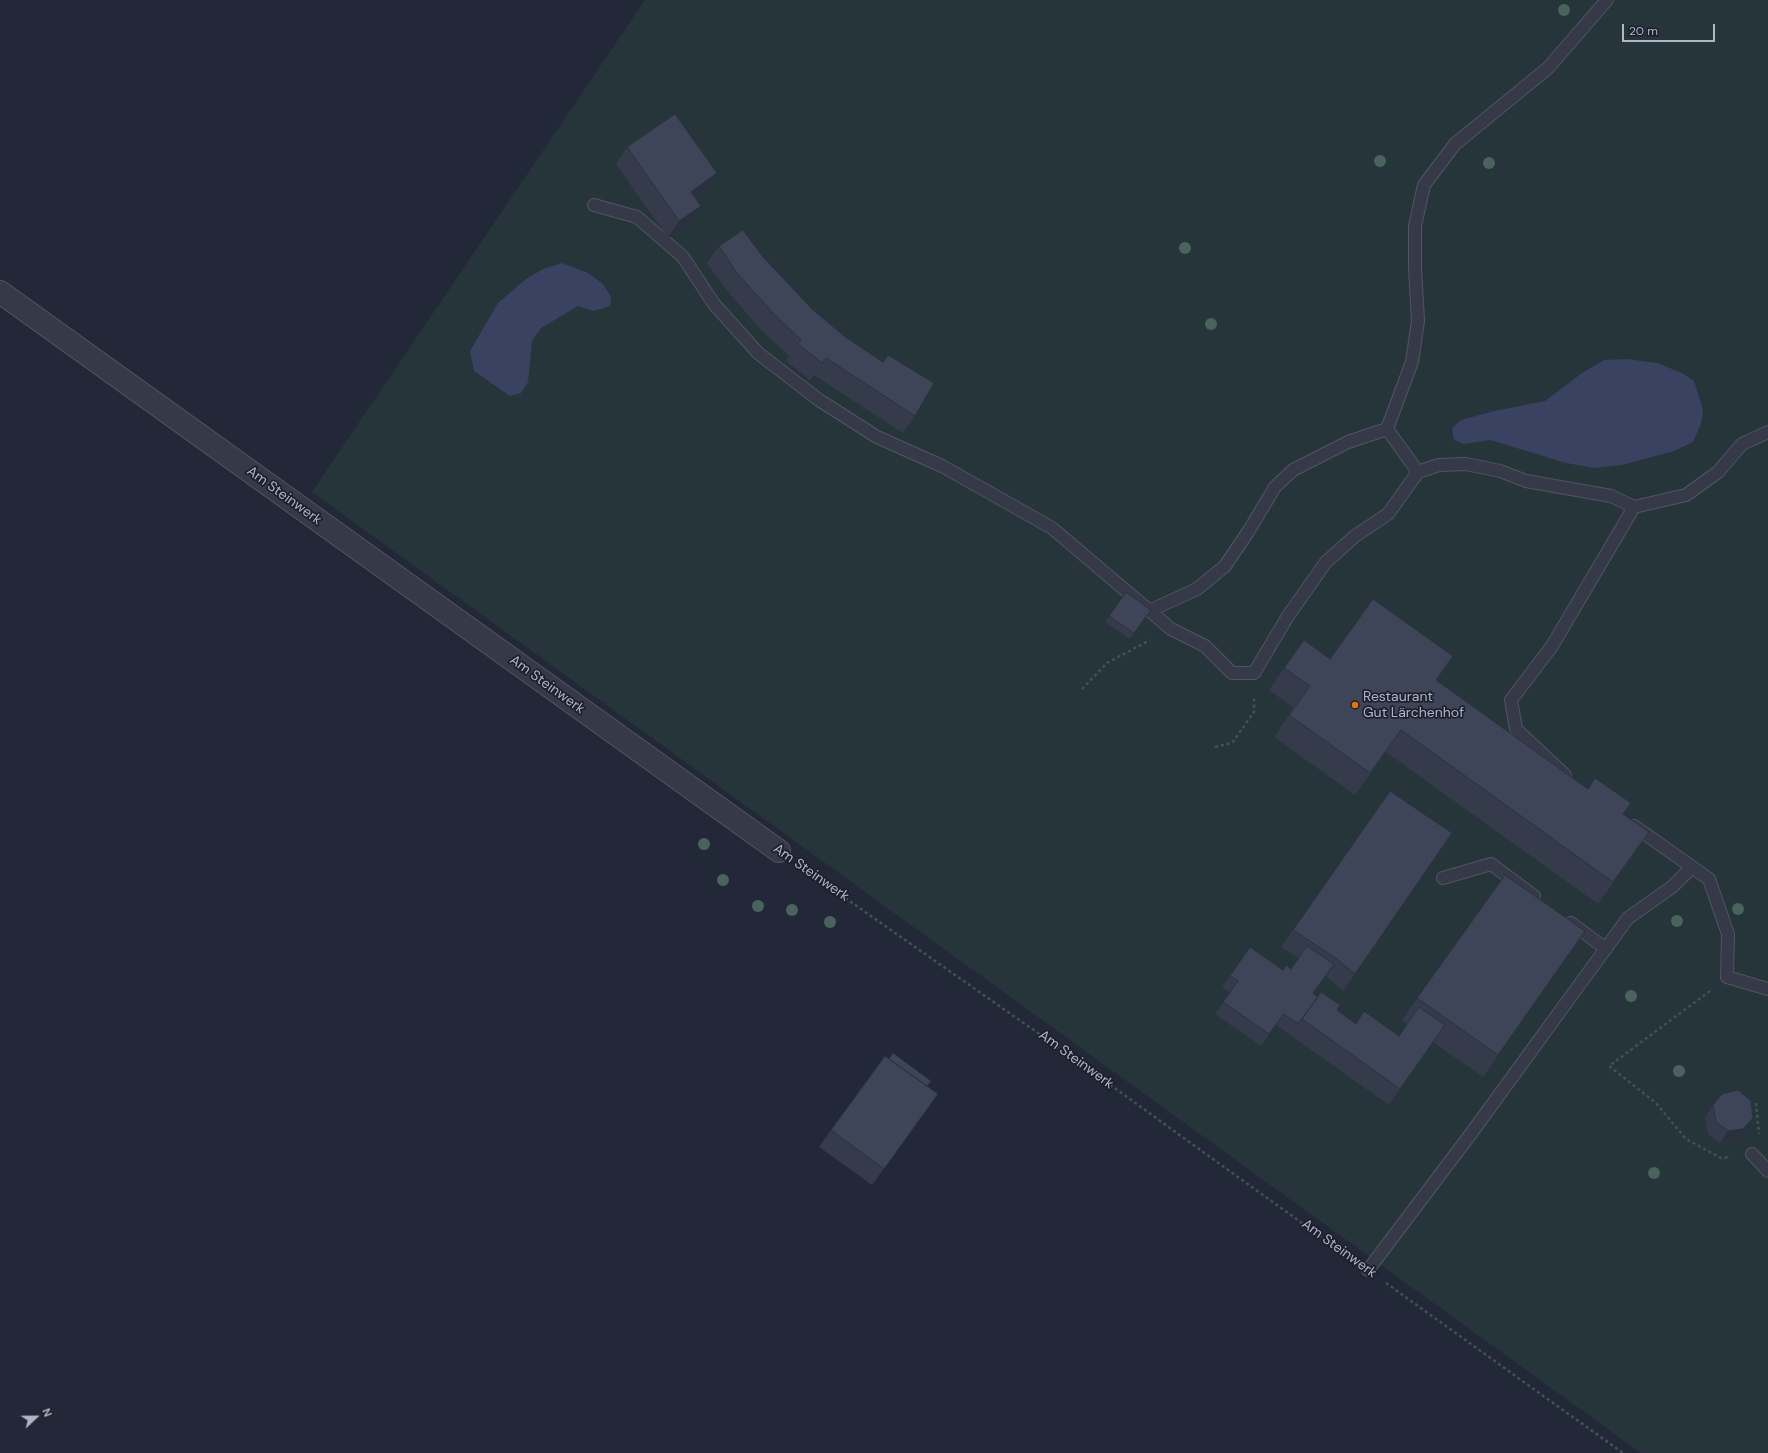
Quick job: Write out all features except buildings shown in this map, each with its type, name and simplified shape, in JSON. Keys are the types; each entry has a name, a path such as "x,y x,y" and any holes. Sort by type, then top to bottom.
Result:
{"street":[{"name":"Am Steinwerk","path":"0,292 779,851"}],"lane":[{"path":"1387,429 1412,362 1418,321 1415,267 1415,226 1424,186 1455,144 1548,68 1607,0"},
{"path":"594,205 637,217 683,257 714,304 758,353 819,400 877,437 942,466 1052,528 1172,629 1205,646 1232,673 1254,673 1288,616 1326,562 1355,536 1388,514 1418,472 1439,465 1466,464 1500,470 1526,481 1611,496 1634,507 1686,495 1718,472 1742,444 1768,432"},
{"path":"1387,429 1418,472"},
{"path":"1151,610 1197,589 1225,566 1248,532 1275,487 1293,470 1348,442 1387,429"},
{"path":"1574,783 1516,730 1511,700 1552,646 1634,507"},
{"path":"1624,819 1709,880 1728,934 1727,977 1768,989"},
{"path":"1444,878 1491,864 1542,902"},
{"path":"1368,1270 1470,1135 1628,918 1672,887 1692,867"},
{"path":"1561,916 1606,949"},
{"path":"1752,1154 1768,1171"}],"path":[{"path":"1082,689 1107,663 1172,629"},
{"path":"1215,747 1232,743 1254,712 1254,673"},
{"name":"Am Steinwerk","path":"779,851 1045,1038 1622,1453"},
{"path":"1727,977 1704,996 1608,1066 1656,1103 1686,1139 1721,1158 1752,1154 1760,1140 1756,1103"}],"shaded area":[{"path":"645,0 1768,0 1768,1453 1641,1453 312,492"}],"water":[{"path":"562,263 588,273 603,284 611,297 610,306 594,311 578,306 541,328 532,341 528,382 521,393 510,396 474,371 470,351 498,303 526,279 543,269"},
{"path":"1627,359 1657,363 1682,373 1694,381 1703,410 1701,424 1693,442 1674,451 1622,465 1594,468 1566,463 1490,440 1464,444 1454,440 1452,428 1461,420 1494,411 1545,401 1582,373 1604,360"}],"place":[{"name":"Restaurant Gut Lärchenhof","path":"1355,705"}]}
